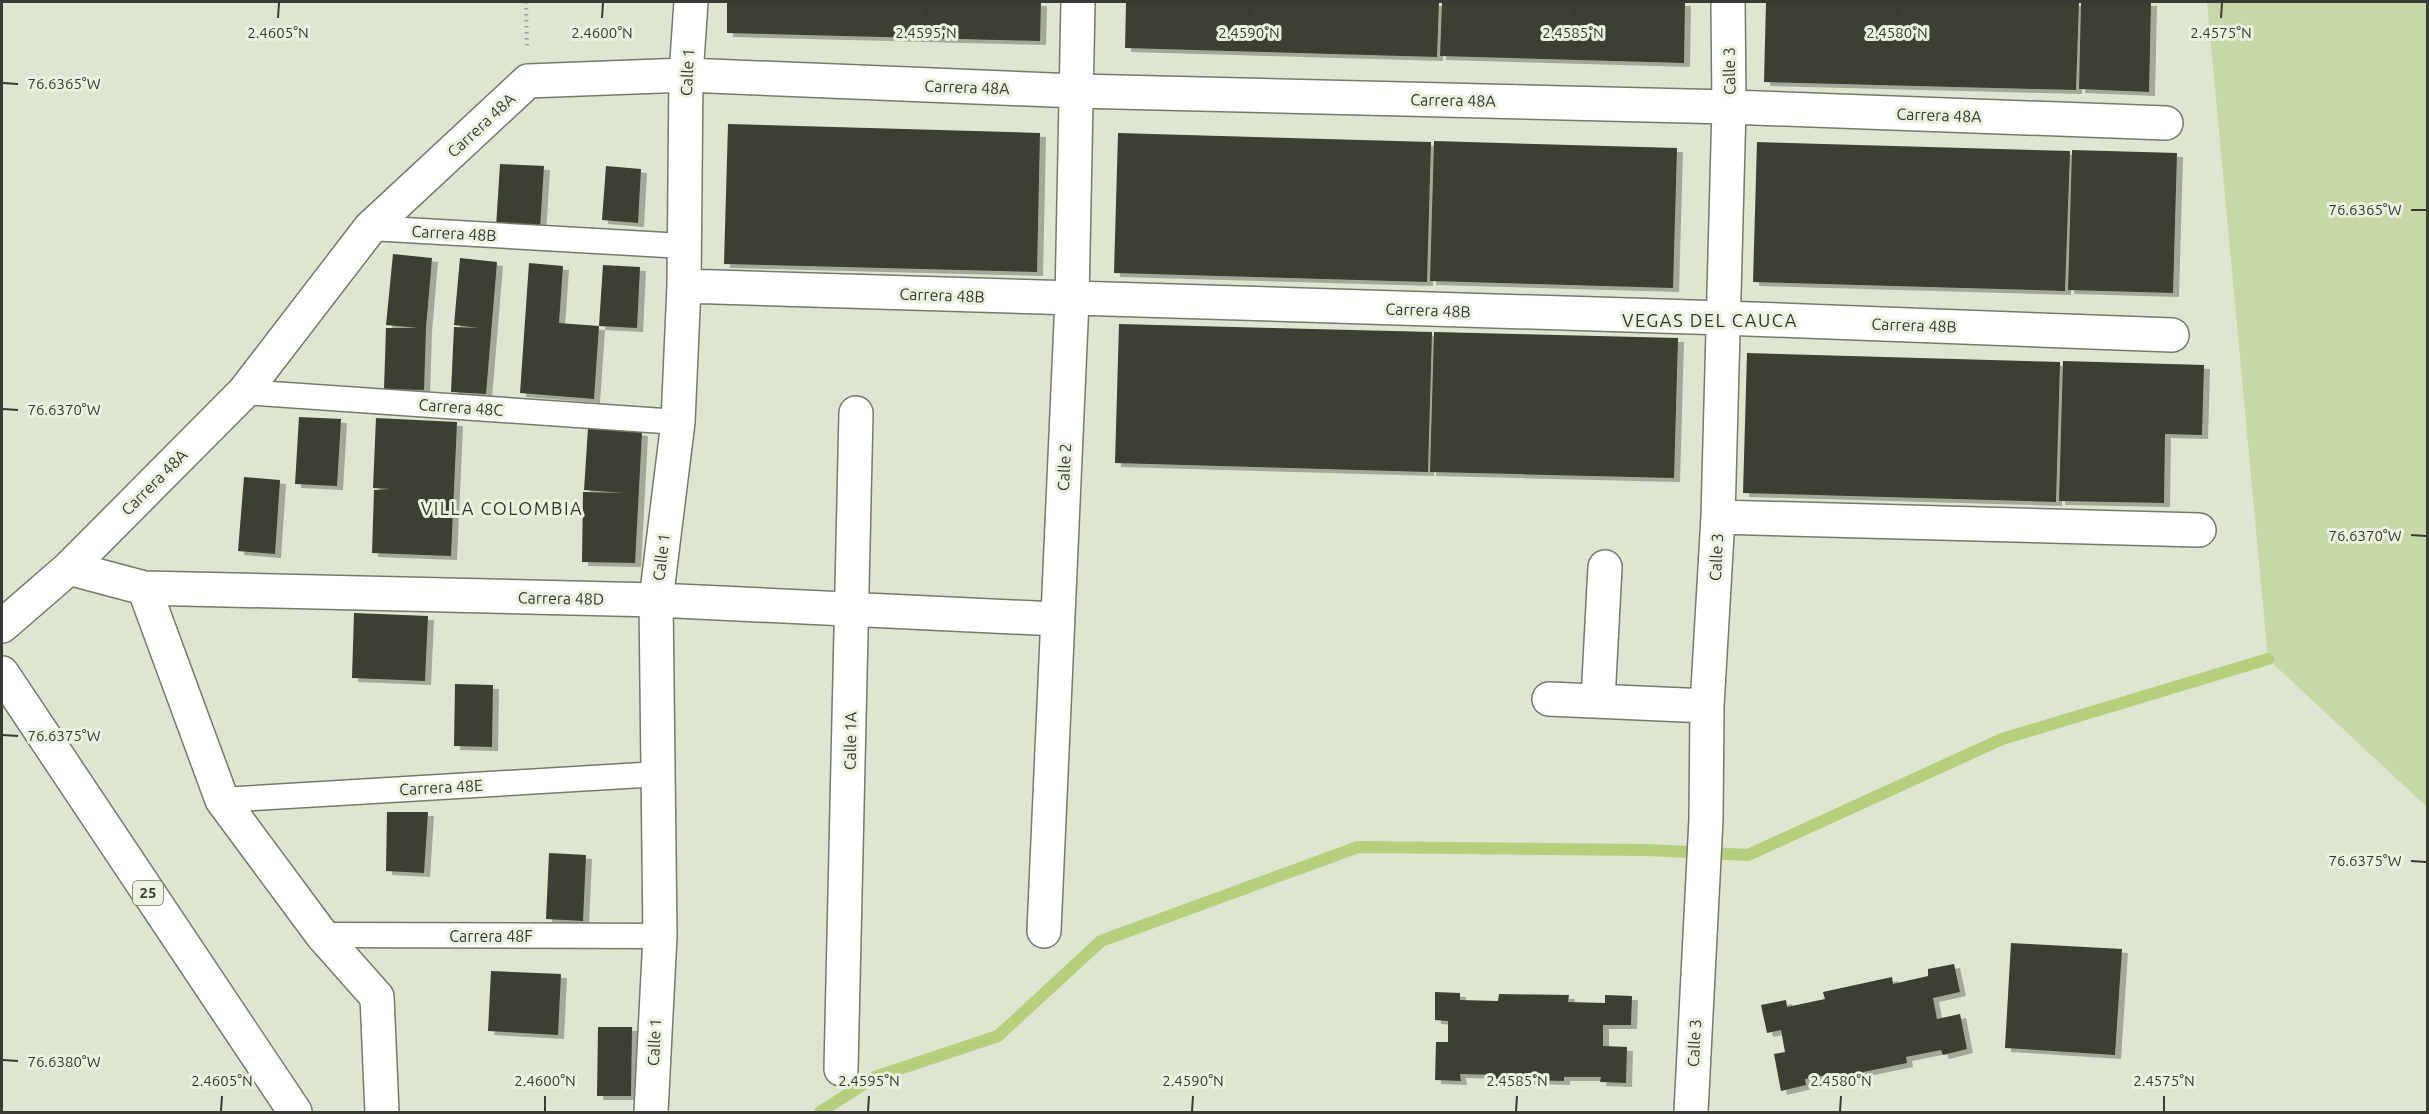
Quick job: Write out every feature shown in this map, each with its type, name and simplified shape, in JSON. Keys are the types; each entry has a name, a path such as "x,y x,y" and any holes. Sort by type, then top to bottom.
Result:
{"main road":[{"name":"Calle 1","path":"651,1113 660,936 656,600 678,422 684,286 682,246 686,75 691,2"},
{"name":"Calle 2","path":"1044,931 1056,619 1072,300 1078,2"},
{"name":"Calle 3","path":"1691,1113 1706,819 1707,706 1718,517 1729,107 1728,2"},
{"name":"Carrera 48A","path":"2,626 69,568 244,392 370,228 528,81 686,75 1076,92 1729,107 2166,123"},
{"name":"Carrera 48B","path":"684,286 1072,300 1724,318 2172,335"},
{"name":"Calle 1A","path":"842,1069 856,413"},
{"path":"1718,517 2199,530"},
{"path":"1598,700 1605,567"},
{"name":"Carrera 48D","path":"69,568 144,588 656,600 1056,619"},
{"path":"144,588 222,800 322,935 377,997 382,1113"},
{"name":"25","path":"2,673 295,1113"},
{"path":"1549,699 1707,706"}],"street":[{"name":"Carrera 48B","path":"370,228 682,246"},
{"name":"Carrera 48C","path":"244,392 678,422"},
{"name":"Carrera 48E","path":"222,800 659,774"},
{"name":"Carrera 48F","path":"322,935 660,936"}],"green space":[{"path":"2207,2 2427,2 2427,807 2268,659"}],"building":[{"path":"727,2 1041,2 1040,41 727,33"},
{"path":"1126,2 1439,2 1437,57 1125,48"},
{"path":"1442,2 1685,2 1684,63 1440,56"},
{"path":"1766,2 2079,2 2076,90 1764,82"},
{"path":"2081,2 2151,2 2149,92 2079,89"},
{"path":"728,124 1040,133 1037,272 724,264"},
{"path":"1118,133 1431,142 1427,282 1114,273"},
{"path":"1434,141 1677,148 1673,288 1430,281"},
{"path":"1757,142 2070,151 2065,291 1753,282"},
{"path":"2072,150 2177,153 2173,293 2068,290"},
{"path":"500,164 544,166 540,229 496,227"},
{"path":"606,166 641,169 638,223 602,220"},
{"path":"393,254 432,258 424,390 384,389 386,328 418,328 386,325"},
{"path":"460,258 497,262 486,394 451,392 454,327 479,328 454,325"},
{"path":"529,263 563,266 559,323 599,326 594,399 520,393"},
{"path":"603,265 640,267 637,328 599,326"},
{"path":"1119,324 1432,332 1428,472 1115,463"},
{"path":"1434,332 1678,338 1674,478 1430,472"},
{"path":"1747,353 2060,362 2056,502 1743,493"},
{"path":"2063,361 2204,365 2202,435 2165,434 2164,503 2059,501"},
{"path":"299,417 341,419 337,486 295,484"},
{"path":"376,418 457,422 451,556 372,553 374,490 390,489 373,488"},
{"path":"588,428 642,432 635,563 582,562 583,492 625,493 584,490"},
{"path":"244,477 280,480 275,554 238,551"},
{"path":"354,613 428,616 425,681 352,678"},
{"path":"455,684 493,685 492,747 454,746"},
{"path":"387,812 428,812 424,873 386,871"},
{"path":"549,853 586,855 583,921 546,919"},
{"path":"2011,943 2122,949 2115,1055 2005,1048"},
{"path":"1954,964 1960,992 1933,998 1937,1019 1960,1014 1967,1049 1943,1055 1941,1050 1906,1057 1907,1063 1839,1077 1838,1073 1805,1079 1806,1085 1781,1091 1774,1054 1785,1052 1781,1030 1767,1033 1761,1005 1786,1000 1787,1007 1825,999 1823,992 1892,977 1893,984 1928,976 1928,969"},
{"path":"491,971 561,974 558,1035 488,1031"},
{"path":"1435,992 1460,993 1460,1000 1498,1001 1499,994 1569,995 1568,1002 1605,1003 1605,995 1632,996 1631,1025 1603,1025 1603,1046 1627,1047 1626,1083 1600,1082 1601,1077 1564,1077 1564,1081 1495,1079 1495,1075 1460,1074 1461,1081 1435,1080 1436,1042 1448,1042 1448,1021 1435,1020"},
{"path":"598,1027 632,1027 631,1096 597,1096"}],"waterway":[{"path":"820,1112 875,1077 998,1036 1101,941 1358,847 1647,850 1748,855 2002,739 2268,659"}],"district":[{"name":"VEGAS DEL CAUCA","path":"1710,321"},
{"name":"VILLA COLOMBIA","path":"502,509"}]}
